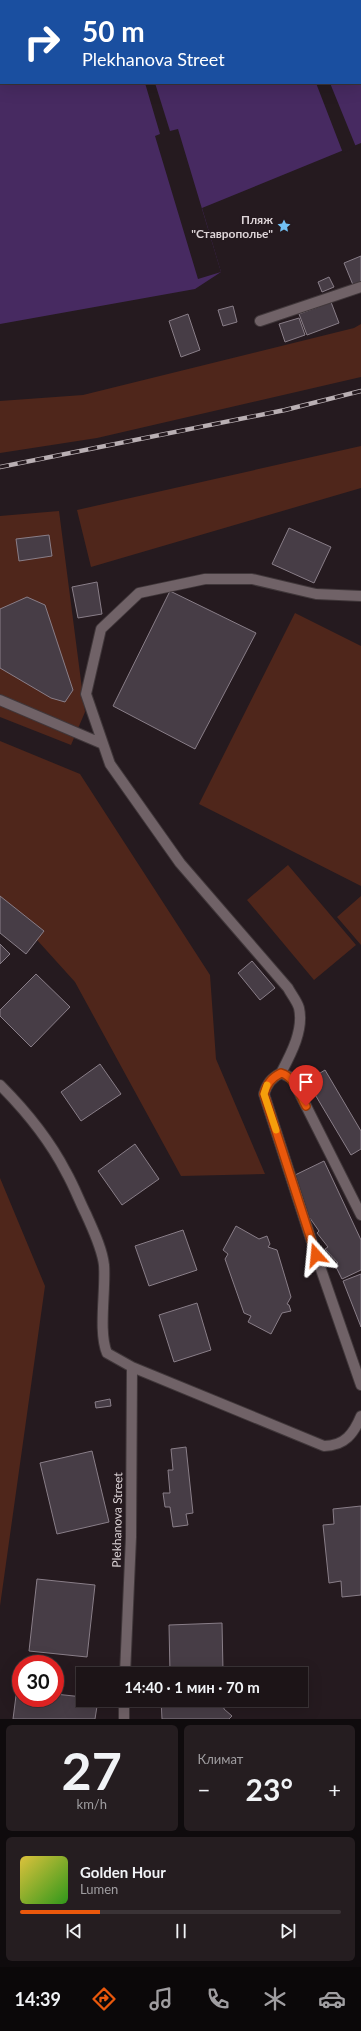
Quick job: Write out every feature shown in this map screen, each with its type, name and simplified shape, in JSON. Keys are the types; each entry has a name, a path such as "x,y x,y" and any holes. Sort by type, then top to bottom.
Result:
{"street":[{"path":"260,322 361,287"},
{"path":"361,596 316,594 252,579 205,579 139,593 101,629 86,694 110,764 180,863 288,988 299,1008 298,1030 292,1052 281,1073 273,1078 266,1086 264,1094 316,1255 361,1385"},
{"path":"0,700 103,744"},
{"path":"281,1073 292,1078 361,1215"},
{"path":"0,1085 12,1097 38,1130 66,1172 95,1234 104,1264 104,1346 107,1353 132,1367 324,1446 335,1446 346,1440 356,1428 361,1416"},
{"name":"Plekhanova Street","path":"125,1667 131,1537 132,1367"},
{"path":"124,1707 124,1719"}],"shaded area":[{"path":"0,84 361,84 361,143 202,208 221,272 195,289 0,324"},
{"path":"361,324 361,377 97,438 0,453 0,401 83,395 354,328"},
{"path":"361,446 361,488 91,567 77,510"},
{"path":"59,511 85,712 71,745 0,717 0,516"},
{"path":"295,613 361,646 361,886 199,804"},
{"path":"0,741 80,774 210,975 216,1059 265,1174 181,1176 75,982 0,899"},
{"path":"288,865 356,945 314,980 247,900"},
{"path":"361,896 361,945 337,917"},
{"path":"0,1178 45,1286 0,1606"}],"pier":[{"path":"145,84 155,84 170,131 178,129 221,272 198,279 155,136 160,134"},
{"path":"316,84 330,84 356,147 343,153"}],"building":[{"path":"361,256 361,282 353,285 344,263"},
{"path":"329,277 334,287 322,292 318,282"},
{"path":"331,302 339,323 307,335 299,314"},
{"path":"233,306 237,322 223,326 218,310"},
{"path":"188,314 200,350 181,357 169,321"},
{"path":"299,318 305,335 285,342 279,324"},
{"path":"289,528 331,547 314,583 272,564"},
{"path":"49,535 52,556 19,561 16,539"},
{"path":"97,582 102,614 78,618 72,587"},
{"path":"170,591 256,633 195,749 113,706"},
{"path":"27,597 45,605 73,690 65,702 51,698 0,668 0,609"},
{"path":"0,896 44,931 26,954 0,933"},
{"path":"0,944 10,954 0,964"},
{"path":"252,961 275,988 260,1000 238,973"},
{"path":"36,974 70,1007 31,1047 0,1016 0,1010"},
{"path":"100,1064 121,1094 81,1121 61,1092"},
{"path":"325,1070 361,1131 361,1149 351,1155 307,1081"},
{"path":"135,1144 159,1179 122,1205 98,1171"},
{"path":"324,1161 361,1240 361,1270 342,1279 335,1265 338,1263 325,1249 328,1247 317,1233 319,1231 307,1214 293,1176"},
{"path":"236,1226 259,1239 267,1236 270,1244 268,1247 277,1250 291,1297 287,1304 289,1305 291,1311 282,1313 271,1334 248,1322 251,1316 244,1313 225,1259 228,1254 223,1250"},
{"path":"183,1230 197,1270 149,1286 135,1246"},
{"path":"361,1274 361,1327 343,1281"},
{"path":"197,1303 211,1350 174,1362 159,1315"},
{"path":"110,1399 111,1406 96,1408 95,1402"},
{"path":"186,1447 193,1513 186,1514 188,1525 173,1527 170,1507 165,1507 163,1493 170,1493 168,1470 173,1470 171,1449"},
{"path":"92,1451 109,1522 57,1534 40,1463"},
{"path":"361,1506 361,1595 342,1597 341,1581 329,1583 323,1525 334,1524 333,1509"},
{"path":"37,1579 95,1585 87,1657 29,1651"},
{"path":"222,1623 223,1667 170,1667 169,1625"},
{"path":"64,1695 76,1696 76,1707 97,1707 95,1719 13,1719 15,1707 64,1707"},
{"path":"161,1707 224,1707 232,1716 229,1719 162,1719"}],"railway":[{"path":"0,467 285,410 361,391"}],"slow traffic":[{"path":"267,1085 264,1094 276,1130"}],"place":[{"name":"Пляж \"Ставрополье\"","path":"284,226"}],"route":[{"path":"306,1106 292,1078 287,1075 281,1073 273,1078 266,1086 264,1094 316,1255"}]}
